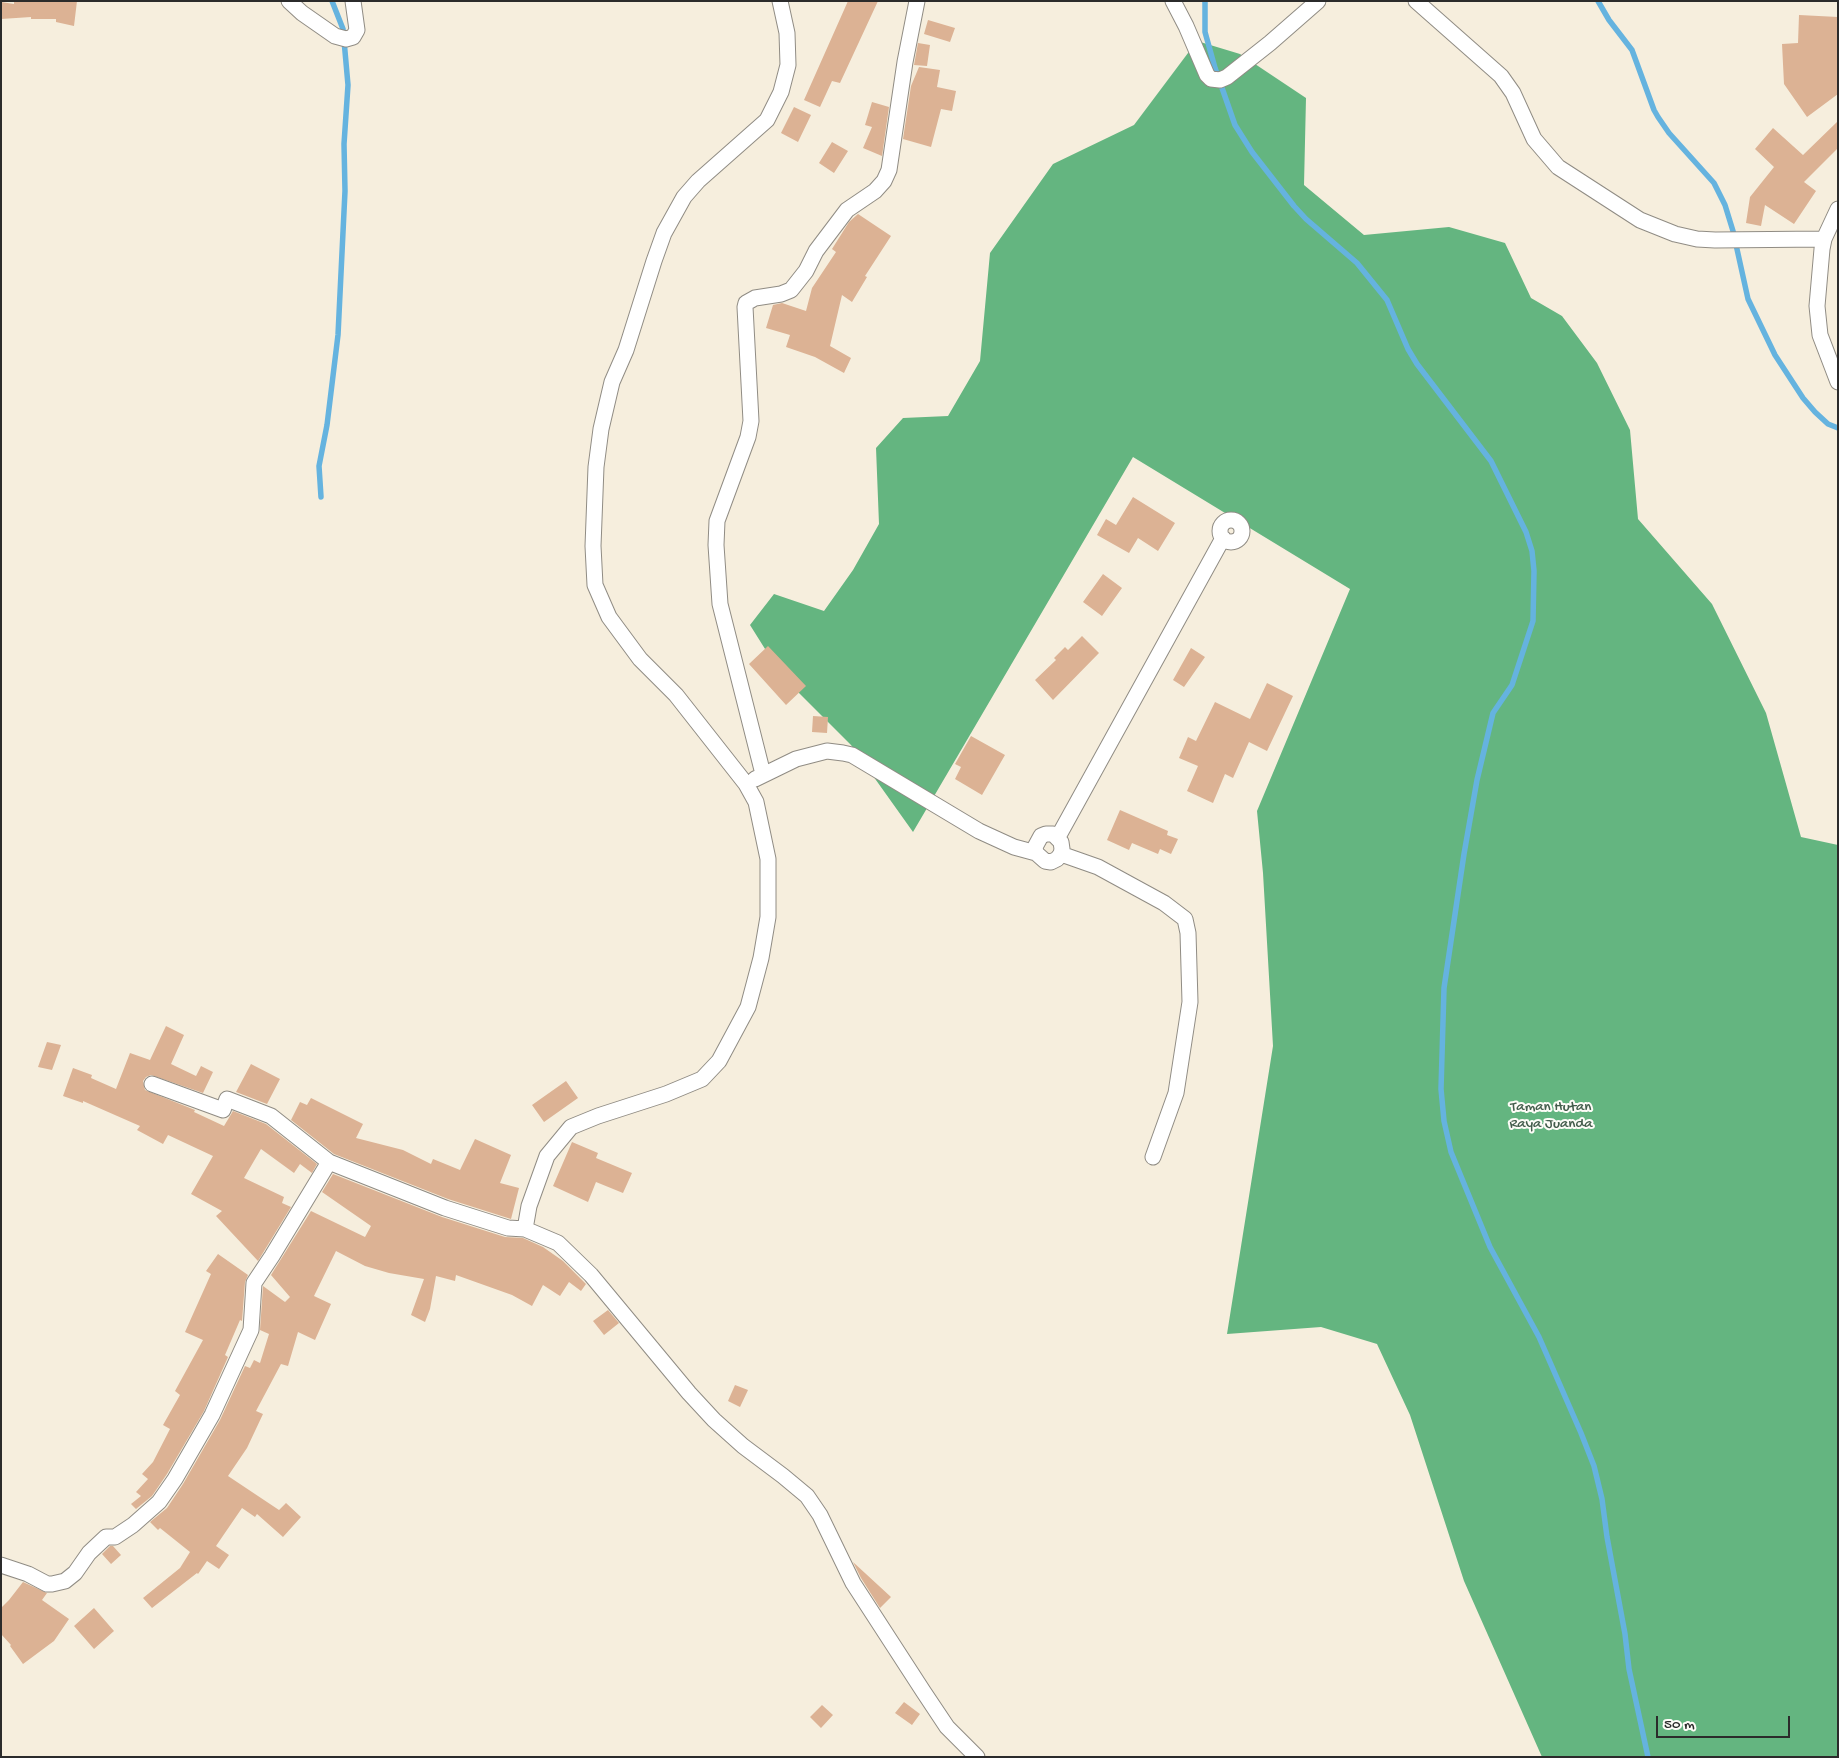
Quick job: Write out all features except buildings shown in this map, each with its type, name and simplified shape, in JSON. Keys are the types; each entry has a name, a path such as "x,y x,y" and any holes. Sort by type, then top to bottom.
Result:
{"street":[{"path":"289,1 302,13 335,36 346,39 353,37 357,30 353,1"},
{"path":"525,1230 529,1206 547,1156 571,1127 598,1116 666,1094 702,1079 719,1061 748,1007 760,958 768,917 768,859 758,809 746,784 676,694 640,659 609,617 595,585 593,546 594,507 601,429 612,382 626,350 664,233 684,197 698,181 767,120 781,92 788,65 786,33 780,1"},
{"path":"763,774 720,604 716,545 717,521 748,437 751,421 744,307 746,303 755,298 781,294 791,290 806,270 820,244 846,210 875,191 884,181 889,170 905,62 917,1"},
{"path":"1173,1 1207,75 1211,79 1220,80 1227,78 1318,1"},
{"path":"1416,1 1502,76 1513,93 1534,139 1558,167 1640,220 1675,234 1697,239 1824,239"},
{"path":"1838,208 1824,239 1817,306 1820,335 1838,382"},
{"path":"1058,838 1223,538"},
{"path":"746,784 796,759 827,751 852,755 979,831 1014,847 1036,853"},
{"path":"1053,834 1061,842 1061,854 1051,862 1039,858 1036,853 1035,847 1041,836 1053,834"},
{"path":"1061,854 1098,867 1164,903 1185,919 1188,933 1190,1002 1176,1093 1153,1158"},
{"path":"152,1084 222,1110 228,1099 271,1116 329,1162 445,1208 508,1228 525,1230 558,1243 568,1251 591,1275 689,1393 714,1420 743,1446 806,1496 820,1515 853,1583 923,1691 947,1727 977,1757"},
{"path":"1,1565 28,1574 47,1584 65,1581 75,1573 89,1553 106,1537 115,1537 133,1525 158,1502 176,1479 212,1415 251,1330 254,1283 329,1162"}],"green space":[{"name":"Taman Hutan Raya Juanda","path":"1197,41 1240,54 1306,98 1304,185 1364,235 1449,227 1505,243 1531,298 1562,316 1597,363 1630,430 1638,519 1712,604 1766,713 1801,837 1838,845 1838,1757 1542,1757 1464,1581 1410,1415 1377,1344 1321,1327 1227,1334 1273,1046 1263,873 1257,811 1350,589 1133,457 913,832 851,745 782,676 750,625 774,594 824,611 853,570 879,524 876,448 903,418 948,416 980,361 990,253 1053,164 1134,125"}],"waterway":[{"path":"321,497 319,466 327,425 338,335 345,191 344,144 348,85 343,29 332,1"},
{"path":"1205,1 1205,32 1215,68 1235,125 1252,152 1294,206 1306,219 1357,263 1387,300 1408,349 1417,364 1491,461 1526,532 1532,551 1534,571 1533,621 1512,685 1493,713 1477,780 1464,854 1444,988 1441,1089 1444,1121 1451,1152 1490,1247 1539,1337 1594,1466 1602,1499 1625,1634 1629,1669 1648,1757"},
{"path":"1598,1 1609,20 1632,50 1658,117 1669,133 1714,183 1725,205 1733,231 1748,299 1775,355 1803,398 1815,412 1828,424 1838,428"}]}
